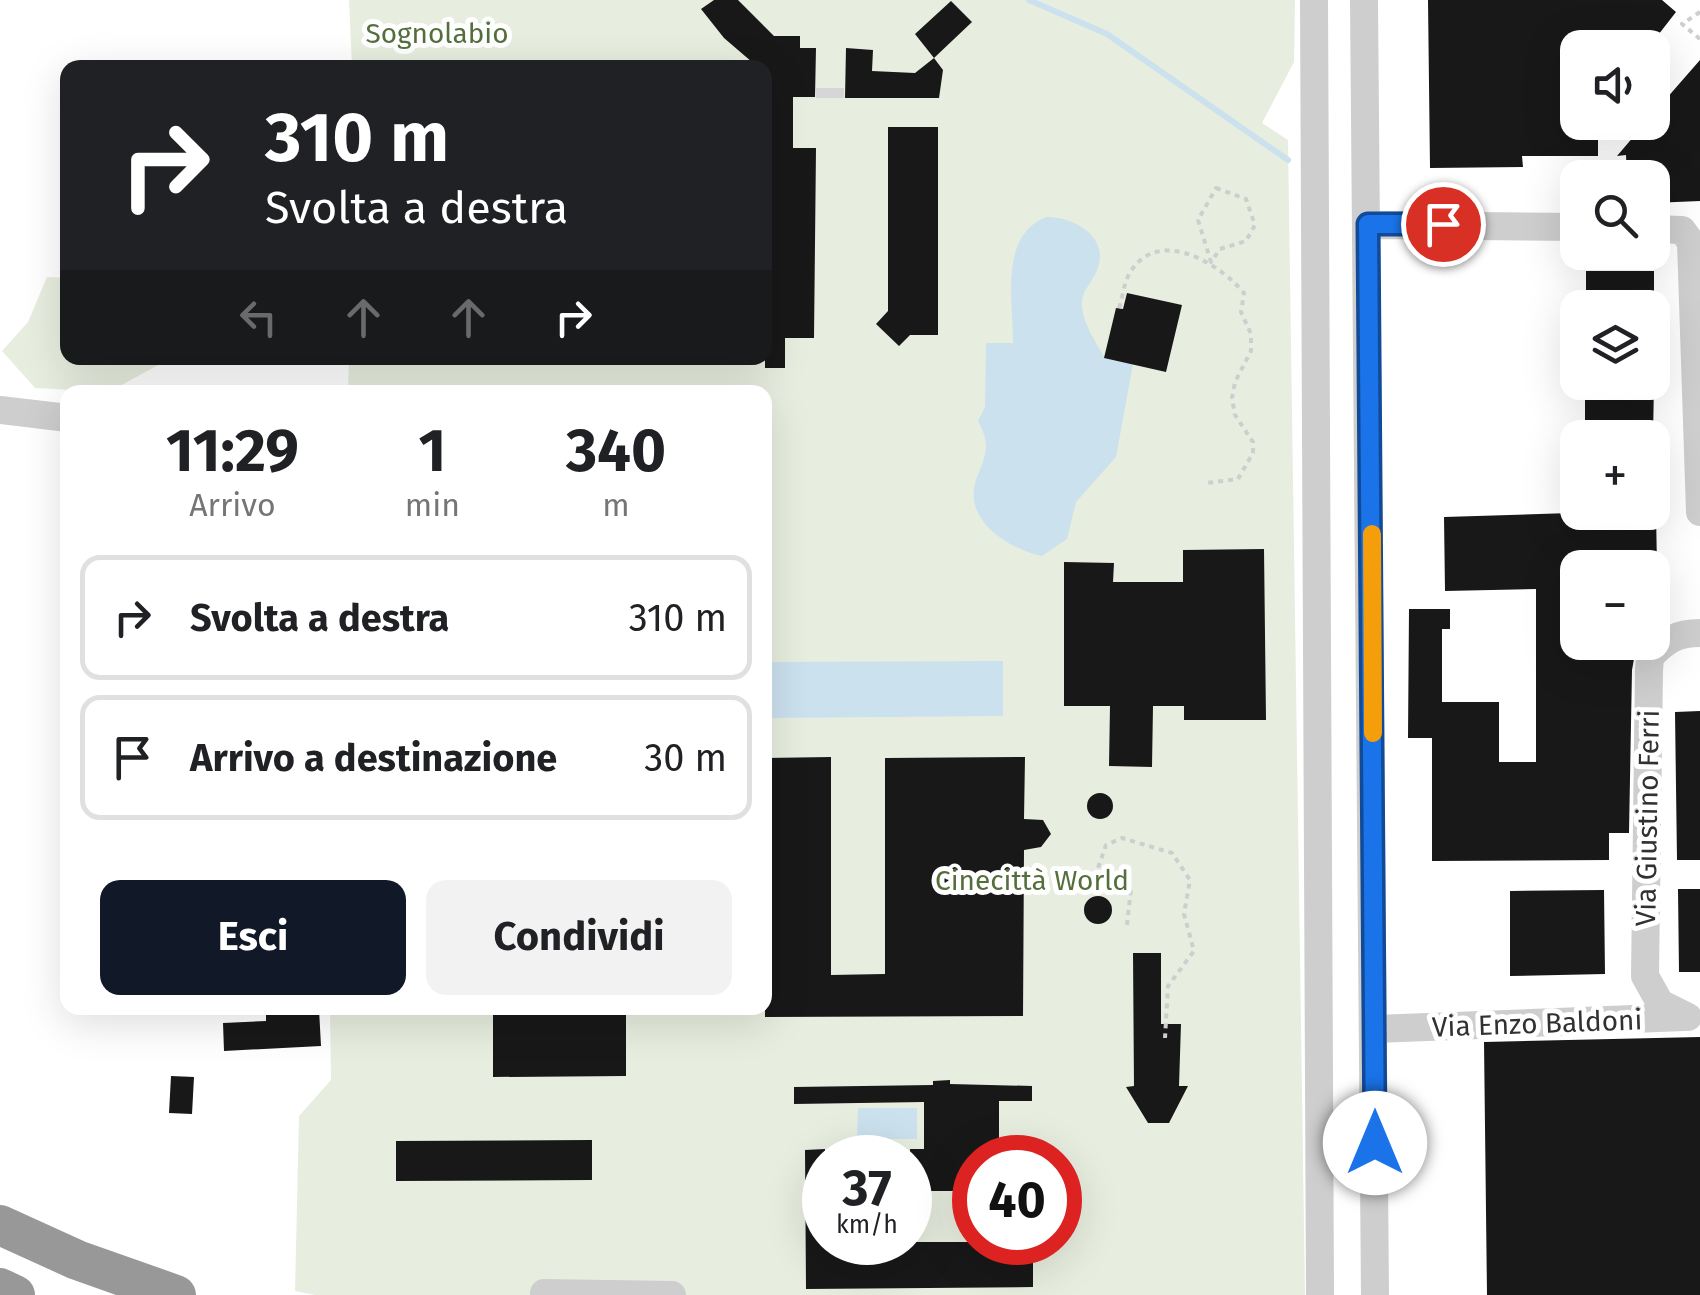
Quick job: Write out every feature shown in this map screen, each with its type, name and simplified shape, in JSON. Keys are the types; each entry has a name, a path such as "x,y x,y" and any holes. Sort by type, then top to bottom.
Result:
{"highway":[{"path":"0,1225 77,1260 176,1295"},
{"path":"0,1246 105,1295"},
{"path":"0,1288 15,1295"}],"street":[{"path":"1314,0 1320,1295"},
{"path":"1364,0 1375,1295"},
{"path":"1368,224 1560,227"},
{"path":"1670,230 1682,230 1691,242 1700,512"},
{"path":"0,410 60,417"},
{"name":"Via Giustino Ferri","path":"1694,1016 1660,1003 1645,976 1649,670 1650,656 1664,642 1683,632 1700,632"},
{"name":"Via Enzo Baldoni","path":"1374,1029 1694,1016"},
{"path":"544,1293 672,1295"}],"path":[{"path":"1700,12 1682,24 1700,39"},
{"path":"1216,188 1227,188 1246,199 1255,225 1246,241 1220,249 1211,262 1198,220 1216,188"},
{"path":"1119,308 1128,274 1147,256 1173,252 1211,262 1244,293 1241,312 1251,334 1251,351 1235,382 1232,398 1235,414 1253,442 1254,452 1238,479 1206,483"},
{"path":"1127,926 1131,888 1106,883 1098,860 1113,840 1172,853 1190,880 1184,914 1194,951 1168,986 1166,1038"}],"green space":[{"name":"Cinecittà World","path":"349,0 1295,0 1294,62 1262,123 1288,140 1305,1295 315,1295 295,1291 299,1116 331,1080 330,1015 772,1015 772,385 348,385 349,365 772,365 772,60 352,60"},
{"path":"47,277 60,278 60,365 158,365 122,385 35,388 2,351 28,322"}],"water":[{"path":"1046,217 1067,220 1094,238 1100,258 1083,296 1085,319 1104,357 1133,364 1116,457 1076,502 1067,539 1042,556 1017,547 992,531 976,508 974,495 986,451 978,421 985,407 986,343 1013,343 1011,289 1015,254 1031,226"},
{"path":"1003,661 1003,716 772,718 772,662"},
{"path":"858,1108 917,1108 917,1135 857,1135"}],"building":[{"path":"714,0 738,0 774,36 800,36 800,48 816,48 815,97 793,97 793,148 816,148 814,338 785,338 785,368 765,368 772,365 772,60 750,60 724,38 701,9"},
{"path":"1428,0 1662,0 1676,12 1662,30 1560,30 1560,140 1598,140 1598,156 1522,156 1523,167 1430,168"},
{"path":"951,1 972,22 934,58 915,34"},
{"path":"846,48 873,50 872,71 915,73 934,58 943,70 939,98 845,98"},
{"path":"1700,60 1700,201 1670,202 1670,160 1626,160 1626,155 1617,156 1631,140 1670,140 1670,94"},
{"path":"888,127 938,127 938,335 910,335 899,346 876,324 888,311"},
{"path":"1586,271 1654,271 1654,290 1586,290"},
{"path":"1127,293 1182,305 1166,372 1104,358 1116,308 1123,309"},
{"path":"1585,400 1654,400 1653,420 1585,420"},
{"path":"1560,513 1560,530 1656,530 1657,550 1560,550 1560,660 1634,660 1629,833 1609,833 1609,860 1432,861 1432,738 1408,738 1409,609 1450,609 1450,629 1442,629 1442,702 1499,702 1499,762 1536,762 1536,589 1445,591 1444,517"},
{"path":"1264,549 1266,720 1184,720 1184,706 1153,706 1152,767 1109,766 1110,706 1064,706 1064,562 1114,563 1113,582 1183,582 1183,550"},
{"path":"1700,711 1700,860 1677,860 1675,712"},
{"path":"831,757 831,975 885,974 885,758 1025,757 1024,819 1043,820 1051,834 1041,847 1024,850 1023,1016 765,1017 772,1015 772,758"},
{"path":"1100,793 1109,797 1113,806 1109,815 1100,819 1091,815 1087,806 1091,797"},
{"path":"1678,889 1700,889 1700,972 1679,972"},
{"path":"1604,890 1605,974 1510,976 1510,891"},
{"path":"1098,896 1108,900 1112,910 1108,920 1098,924 1088,920 1084,910 1088,900"},
{"path":"1133,953 1161,953 1161,1024 1181,1024 1179,1086 1188,1086 1169,1123 1148,1123 1126,1087 1134,1086"},
{"path":"266,1015 319,1015 321,1046 224,1051 223,1023 266,1021"},
{"path":"493,1015 626,1015 626,1076 493,1077"},
{"path":"1700,1037 1700,1295 1487,1295 1484,1042"},
{"path":"171,1076 194,1077 192,1114 169,1113"},
{"path":"933,1081 1032,1086 1032,1101 999,1101 999,1135 952,1135 952,1191 932,1191 932,1135 924,1135 924,1102 794,1104 794,1087 933,1085"},
{"path":"592,1140 592,1180 396,1181 396,1141"},
{"path":"932,1242 952,1242 952,1265 1033,1265 1033,1287 806,1289 806,1265 932,1265"}],"waterway":[{"path":"1029,0 1107,34 1288,160"}],"tunnel":[{"path":"830,88 830,98"}],"slow traffic":[{"path":"1372,534 1373,733"}],"route":[{"path":"1375,1143 1368,224 1443,224"}],"park label":[{"name":"Sognolabio","path":"437,33"}]}
